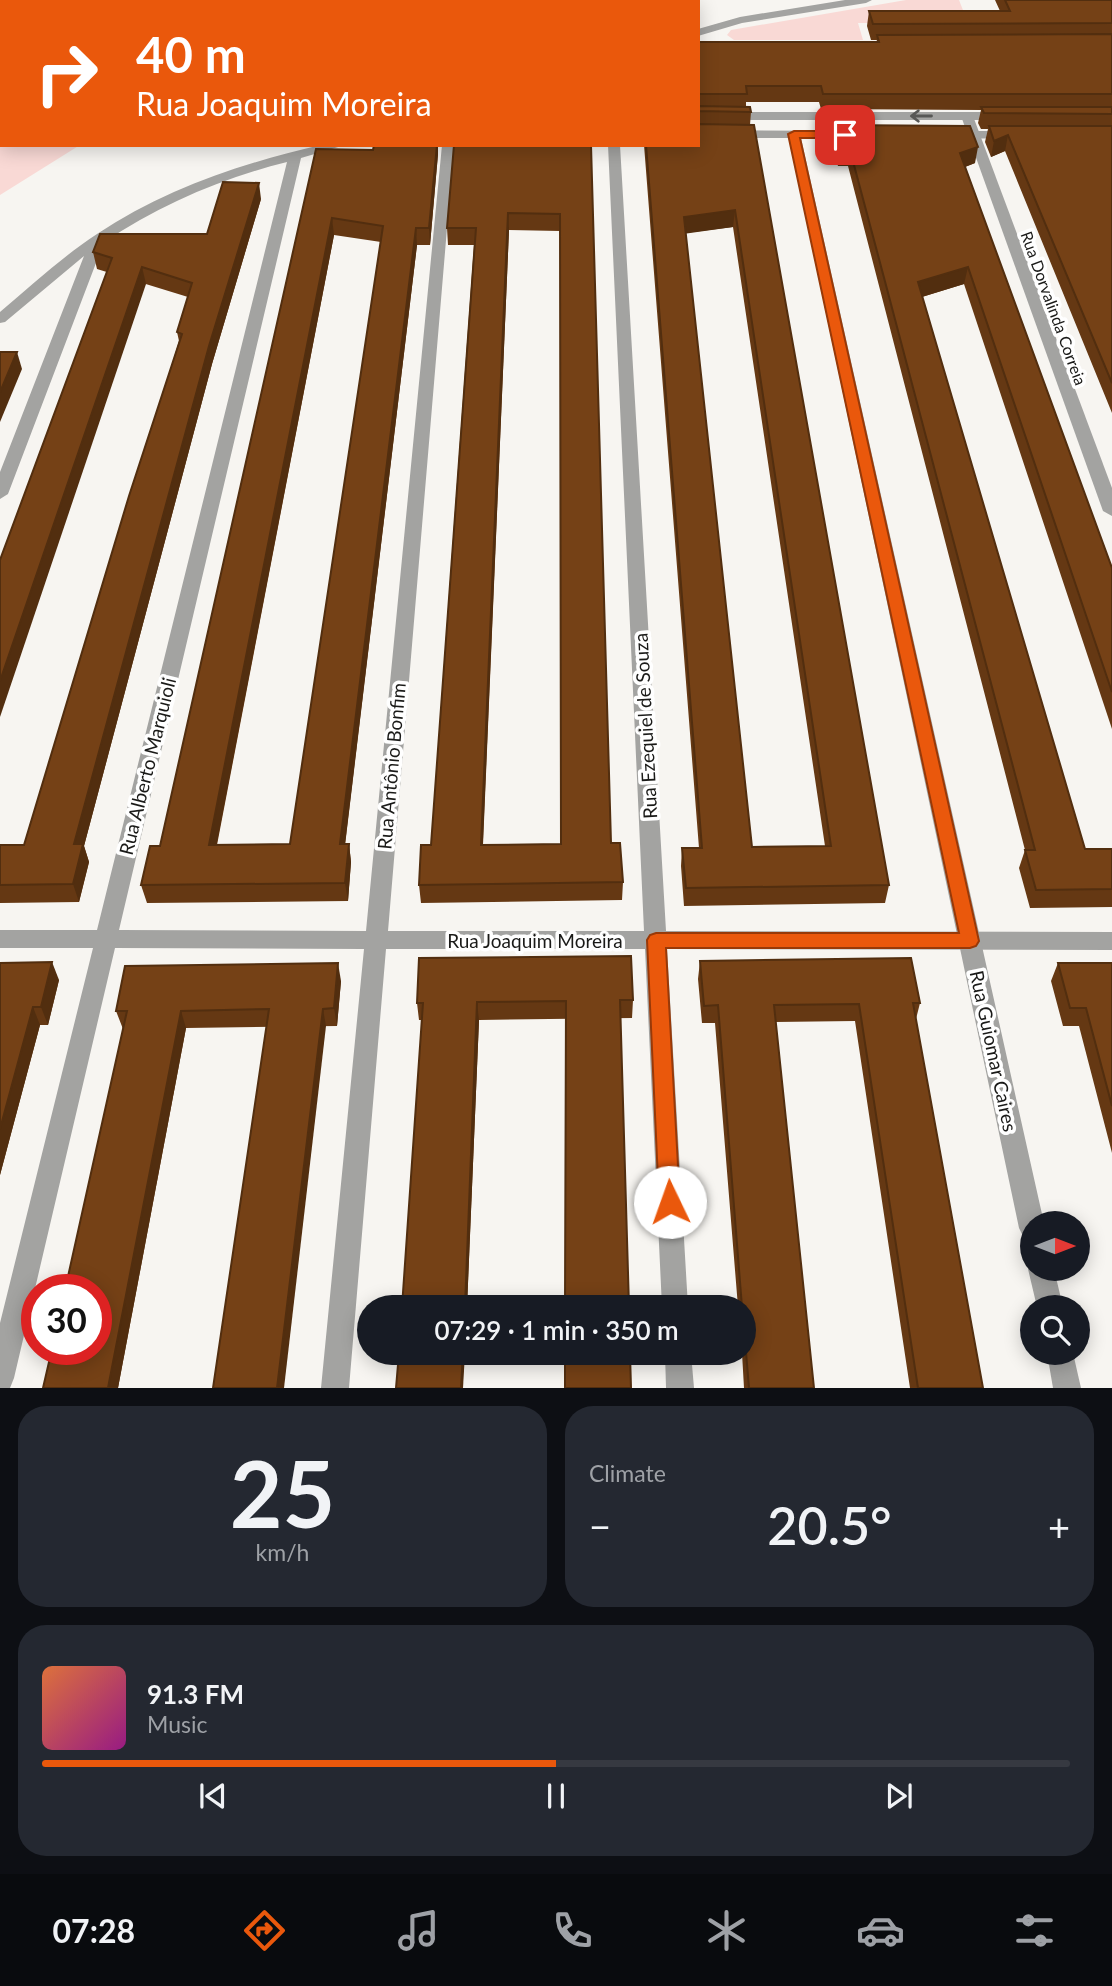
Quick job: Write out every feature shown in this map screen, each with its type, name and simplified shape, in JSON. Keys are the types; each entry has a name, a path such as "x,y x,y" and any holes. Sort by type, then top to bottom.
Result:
{"street":[{"path":"700,32 728,23 866,0"},
{"path":"700,116 1019,116"},
{"name":"Rua Dorvalinda Correia","path":"967,116 1112,511"},
{"path":"700,134 862,135"},
{"name":"Rua Guiomar Caires","path":"794,134 1028,1211"},
{"path":"931,135 1028,136"},
{"path":"0,319 99,239 142,211 174,196 295,155 330,147"},
{"name":"Rua Antônio Bonfim","path":"335,1388 448,147"},
{"name":"Rua Ezequiel de Souza","path":"614,147 675,1295"},
{"name":"Rua Alberto Marquioli","path":"0,1378 295,155"},
{"path":"0,494 99,239"},
{"name":"Rua Joaquim Moreira","path":"0,939 1112,941"},
{"path":"679,1365 680,1388"},
{"path":"1062,1365 1067,1388"}],"shaded area":[{"path":"906,0 959,0 968,23 858,23 863,40 734,40 727,35 731,30"},
{"path":"0,147 77,147 0,195"}],"building":[{"path":"1005,0 1112,0 1112,23 873,24 869,11 1010,11"},
{"path":"1112,34 1112,94 823,94 821,86 746,86 747,94 700,94 700,42 879,42 877,35"},
{"path":"700,106 750,107 751,112 700,111"},
{"path":"981,107 1112,107 1112,114 984,113"},
{"path":"700,124 754,125 889,885 686,888 682,848 702,848 646,147 700,147","holes":["735,210 831,846 752,847 684,217"]},
{"path":"832,125 970,126 978,147 960,153 1112,568 1112,692 968,267 918,282 1085,849 1112,849 1112,889 1036,890 1025,850 1035,850 850,150 840,150"},
{"path":"989,126 1112,126 1112,383 1008,135 994,141"},
{"path":"437,147 429,228 416,228 340,844 349,844 345,883 141,885 150,846 160,846 316,149","holes":["332,218 383,226 290,844 209,845"]},
{"path":"454,147 591,147 611,843 620,843 623,882 419,885 421,845 431,845 476,228 447,228","holes":["508,213 560,214 561,844 481,845"]},
{"path":"223,182 259,183 209,346 74,844 83,844 73,884 0,885 0,845 24,845 129,496 182,334 177,332 192,283 142,267 0,681 0,560 112,258 93,252 100,234 207,234"},
{"path":"0,352 17,352 0,392"},
{"path":"631,956 633,1000 620,1000 629,1295 565,1295 566,1001 477,1002 465,1295 403,1295 423,1003 417,1003 419,958"},
{"path":"911,958 920,1003 913,1003 983,1388 918,1388 859,1004 774,1005 814,1388 749,1388 747,1365 756,1365 756,1295 741,1295 718,1005 704,1006 700,961"},
{"path":"52,962 41,1007 33,1007 0,1129 0,963"},
{"path":"338,963 334,1008 323,1009 277,1388 213,1388 269,1009 181,1011 108,1388 43,1388 48,1365 112,1365 112,1274 69,1274 127,1011 116,1011 125,966"},
{"path":"1058,963 1112,963 1112,1106 1086,1008 1070,1008"},
{"path":"398,1365 462,1365 461,1388 396,1388"},
{"path":"565,1365 630,1365 631,1388 565,1388"}],"route":[{"path":"670,1202 656,940 970,941 794,134 845,135"}]}
